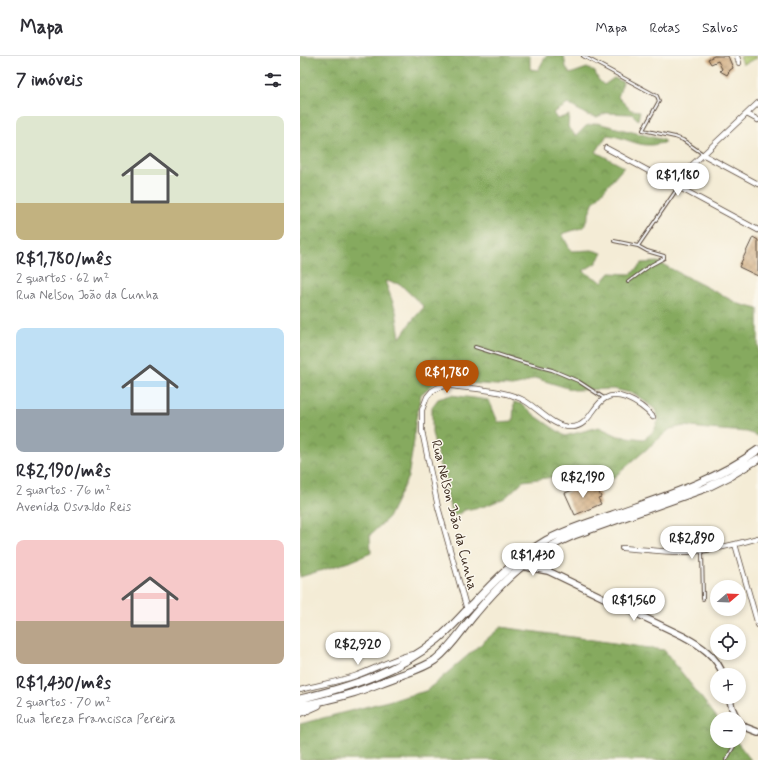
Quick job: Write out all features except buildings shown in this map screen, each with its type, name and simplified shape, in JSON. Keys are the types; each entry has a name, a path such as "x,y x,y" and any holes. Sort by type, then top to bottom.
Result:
{"main road":[{"path":"300,698 337,690 362,681 391,669 417,654 438,639 506,570 534,548 548,540 577,527 691,487 733,466 758,450"},
{"path":"300,706 361,690 434,660 452,644 484,603 522,566 553,544 574,535 706,488 730,476 758,459"},
{"path":"300,714 331,699"}],"street":[{"path":"737,56 739,63"},
{"path":"677,188 691,166 758,103"},
{"path":"747,114 758,120"},
{"path":"606,148 677,188 758,230"},
{"path":"704,155 758,184"},
{"name":"Rua Nelson João da Cunha","path":"467,610 438,507 424,442 421,418 423,406 427,397 432,391 444,386 505,394 521,399 556,423 565,427 572,427 583,423 604,398"},
{"path":"604,398 616,395 631,400 648,411 653,417"},
{"path":"622,548 680,552 702,550 758,538"},
{"path":"735,544 758,625"},
{"path":"538,554 548,571"},
{"path":"522,566 548,571 684,636 699,645 708,653 720,668"},
{"path":"300,690 354,676 382,666 396,658 417,654"},
{"path":"746,727 758,732"}],"lane":[{"path":"583,56 657,96 659,101 643,130 683,140 704,155"},
{"path":"638,246 677,188"},
{"path":"614,241 638,246 647,251 663,254 664,258 651,265 628,282"},
{"path":"475,347 552,370 578,381 604,398"},
{"path":"702,550 703,599"},
{"path":"726,760 733,748"}],"green space":[{"path":"300,56 528,56 530,57 530,69 538,70 546,56 564,56 566,67 570,74 587,68 595,72 598,79 604,85 614,78 623,82 618,97 631,110 640,111 638,120 632,114 606,113 597,117 587,115 568,104 553,113 557,119 569,115 568,127 576,136 586,126 597,123 664,140 664,143 645,145 607,135 596,152 624,167 593,203 584,227 562,234 571,251 592,250 602,253 596,263 583,271 602,282 610,273 631,274 642,263 658,262 739,304 758,309 758,436 747,432 684,426 670,429 612,479 593,480 582,476 569,475 523,481 505,498 485,506 465,510 455,516 452,515 432,433 432,407 438,399 451,395 489,400 498,422 513,421 514,402 521,404 565,436 599,427 618,436 644,439 653,432 659,420 656,410 635,394 614,389 574,390 535,378 522,384 512,386 450,381 435,383 421,394 415,424 414,441 408,477 388,518 370,535 371,553 352,561 300,577","holes":["385,281 400,284 424,307 400,338 396,311"]},
{"path":"756,56 757,58 743,64 740,57"},
{"path":"501,627 664,650 713,712 710,712 710,748 742,748 751,760 300,760 300,724 426,691"}]}
